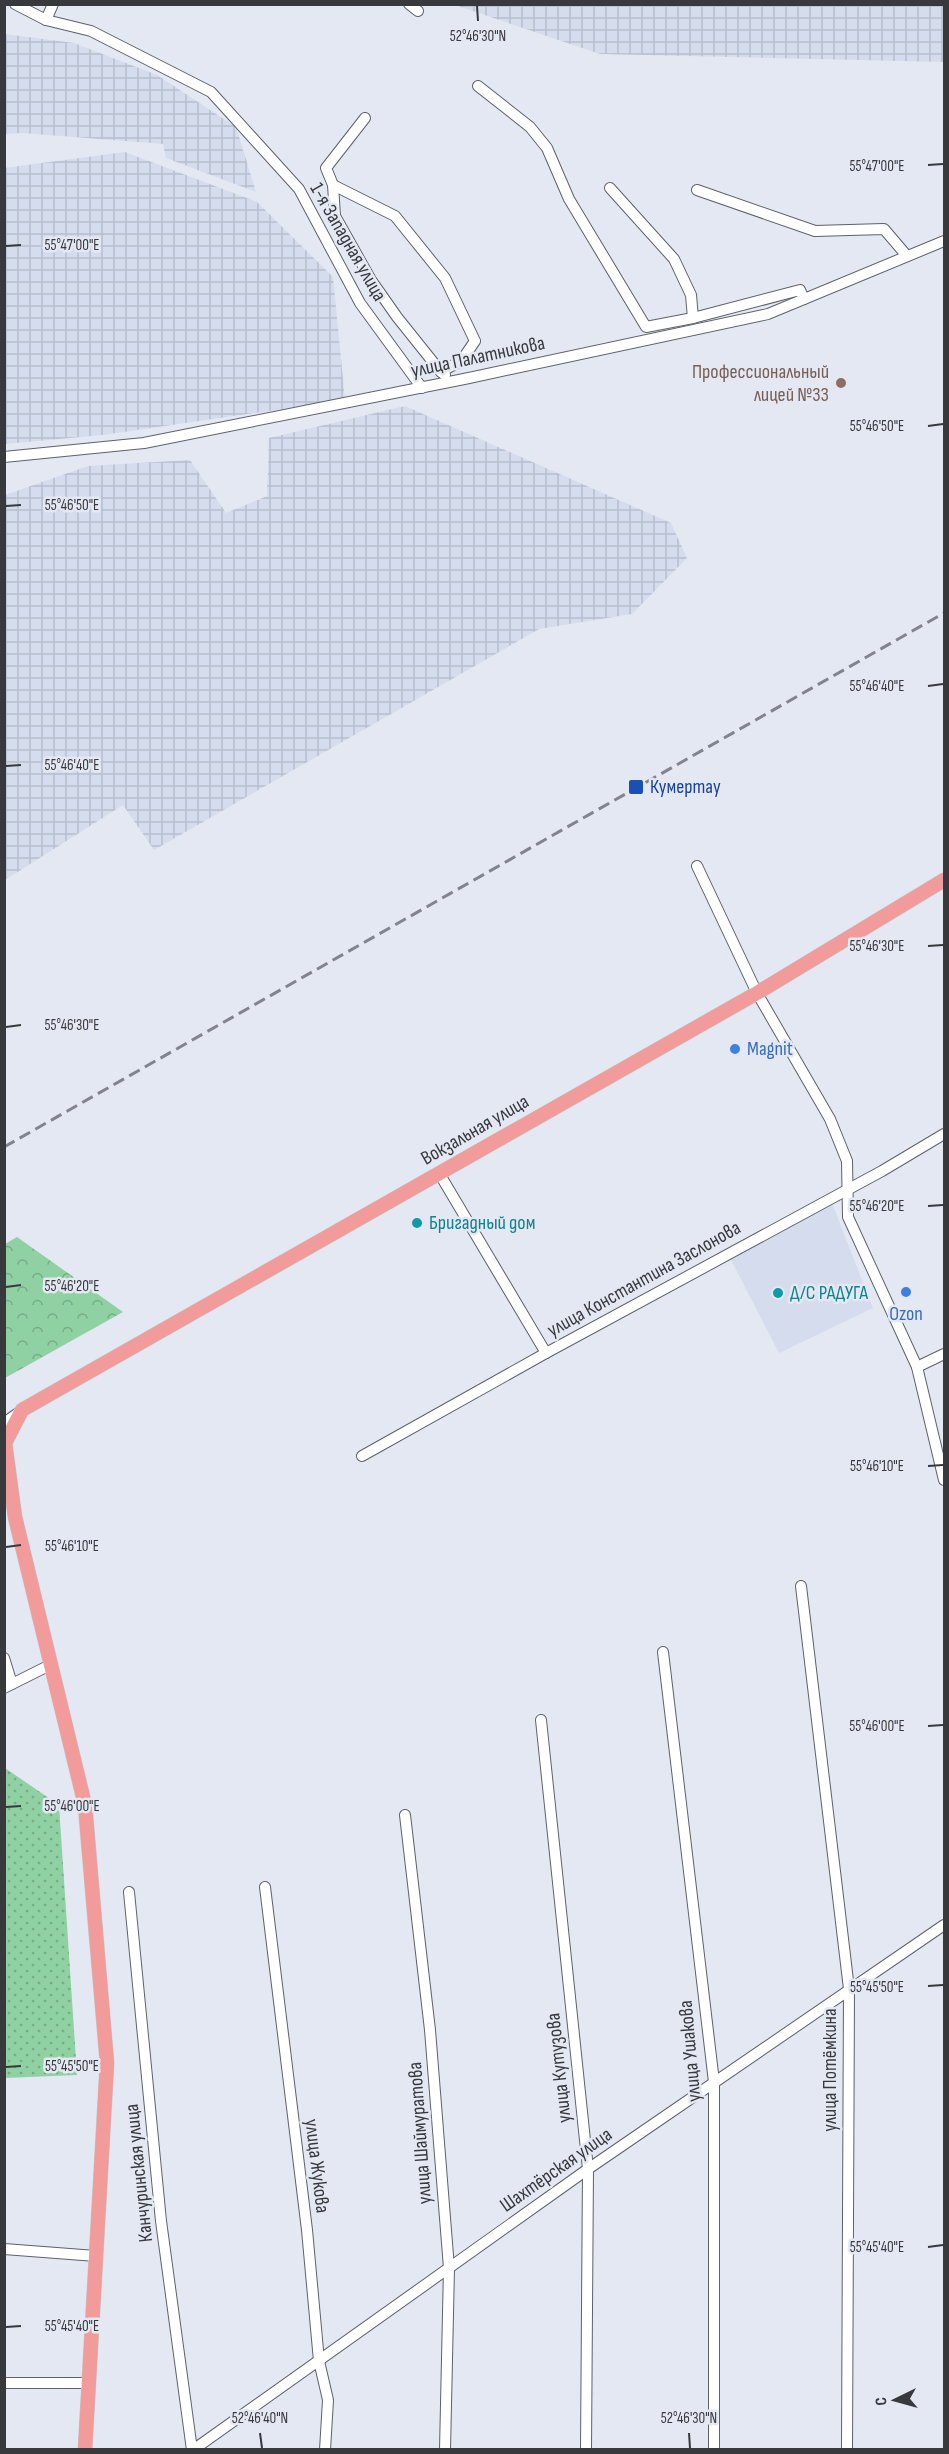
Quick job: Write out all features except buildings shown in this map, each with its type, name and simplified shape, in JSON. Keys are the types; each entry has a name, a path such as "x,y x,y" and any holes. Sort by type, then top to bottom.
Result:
{"main road":[{"name":"Вокзальная улица","path":"22,1410 757,993 945,880"},
{"path":"22,1410 5,1443 15,1517 86,1805 107,2063 85,2450"}],"street":[{"name":"1-я Западная улица","path":"15,4 46,20 91,31 211,92 299,189 360,303 422,388"},
{"path":"46,20 53,4"},
{"path":"478,86 530,127 547,148 569,199 646,327 693,318 800,290 804,299"},
{"path":"365,118 326,168 333,185 335,216 371,280 397,317 441,372 452,382"},
{"path":"333,185 395,216 445,278 475,341 462,360 441,372"},
{"path":"610,188 674,259 690,295 693,318"},
{"path":"697,190 815,231 884,229 907,256"},
{"name":"улица Палатникова","path":"4,457 144,443 452,382 768,314 945,241"},
{"path":"697,866 757,993 830,1119 847,1161 848,1217 917,1367 945,1480"},
{"name":"улица Константина Заслонова","path":"362,1456 945,1134"},
{"path":"439,1173 546,1353"},
{"path":"917,1367 945,1353"},
{"path":"4,1423 22,1410"},
{"name":"улица Потёмкина","path":"801,1586 849,1989 847,2450"},
{"name":"улица Ушакова","path":"663,1652 714,2082 714,2450"},
{"path":"4,1658 8,1686 50,1665"},
{"name":"улица Кутузова","path":"541,1720 588,2169 586,2450"},
{"name":"улица Шаймуратова","path":"405,1815 430,2030 449,2268 445,2450"},
{"name":"улица Жукова","path":"265,1887 306,2218 319,2361 328,2400 326,2450"},
{"name":"Канчуринская улица","path":"129,1892 161,2221 192,2450"},
{"name":"Шахтёрская улица","path":"192,2450 588,2169 945,1925"},
{"path":"4,2249 96,2256"},
{"path":"4,2383 89,2383"}],"shaded area":[{"path":"455,5 944,5 944,62 600,54"},
{"path":"5,34 74,43 157,75 236,127 256,192 166,158 163,144 23,133 5,134"},
{"path":"125,152 257,202 333,277 345,400 103,435 5,444 4,168"},
{"path":"405,406 671,523 687,558 632,614 539,629 154,850 123,805 5,880 5,495 88,466 190,460 226,513 267,496 269,438"},
{"path":"832,1203 873,1308 779,1353 731,1260"}],"green space":[{"path":"17,1237 123,1312 5,1378 5,1244"},
{"path":"5,1768 59,1805 77,2075 5,2078"}],"railway":[{"path":"4,1147 944,613"}],"place":[{"name":"Профессиональный лицей №33","path":"841,383"},
{"name":"Кумертау","path":"636,787"},
{"name":"Magnit","path":"735,1049"},
{"name":"Бригадный дом","path":"417,1223"},
{"name":"Ozon","path":"906,1292"},
{"name":"Д/С РАДУГА","path":"778,1293"}]}
